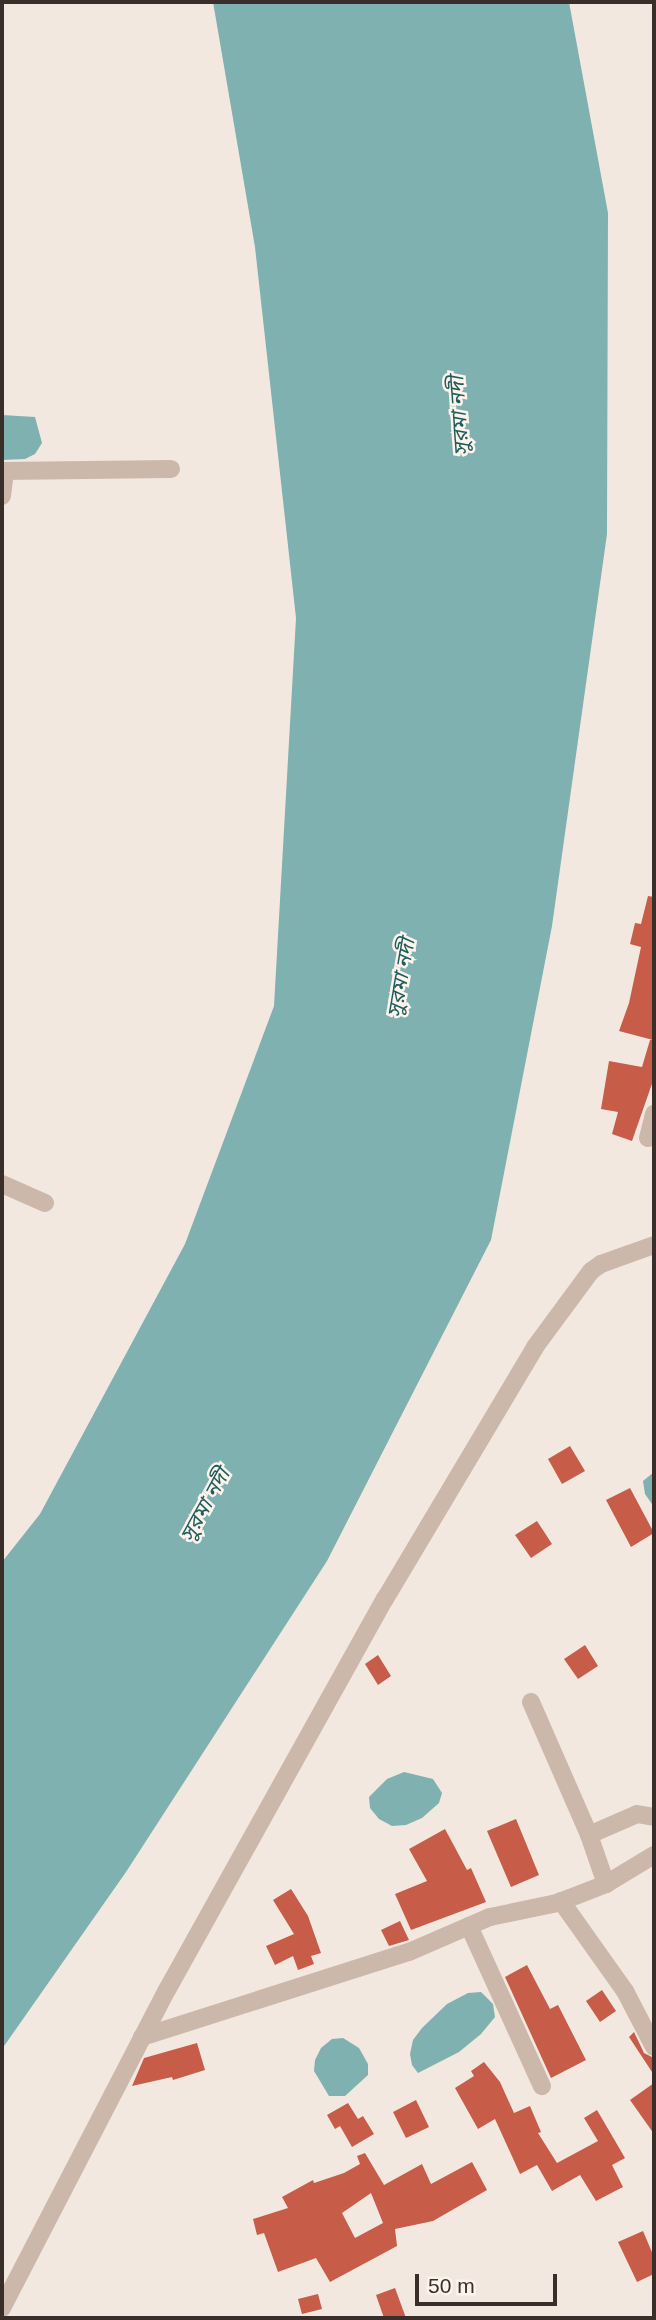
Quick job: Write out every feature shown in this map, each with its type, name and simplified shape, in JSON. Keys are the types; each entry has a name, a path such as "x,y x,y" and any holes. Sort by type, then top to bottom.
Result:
{"street":[{"path":"2,496 3,471 171,469"},
{"path":"648,1138 654,1114"},
{"path":"2,1184 45,1203"},
{"path":"2,2308 142,2037 385,1599 536,1347 591,1271 601,1264 654,1245"},
{"path":"531,1702 589,1835 606,1884"},
{"path":"589,1835 637,1814 654,1817"},
{"path":"142,2037 409,1952 490,1917 561,1901 606,1884 654,1855"},
{"path":"561,1901 625,1990 654,2047"},
{"path":"469,1926 541,2086"}],"water":[{"name":"সুরমা নদী","path":"213,2 569,2 608,213 607,534 552,926 491,1240 327,1561 126,1872 2,2049 2,1562 40,1514 185,1244 274,1006 296,618 255,247"},
{"path":"2,415 35,417 42,443 35,454 25,459 2,460"},
{"path":"654,1472 654,1507 645,1494 643,1481"},
{"path":"404,1772 433,1779 442,1793 439,1803 422,1818 406,1825 392,1826 379,1819 370,1808 369,1797 387,1779"},
{"path":"481,1992 493,2004 495,2017 481,2034 459,2052 418,2073 412,2065 410,2054 413,2040 422,2028 447,2004 468,1993"},
{"path":"343,2038 359,2048 368,2064 368,2075 345,2096 329,2096 314,2071 315,2060 321,2048 332,2039"}],"building":[{"path":"648,896 654,897 654,1078 632,1141 612,1134 618,1112 601,1109 609,1061 642,1067 650,1040 653,1040 619,1031 629,1003 641,947 630,944 635,923 641,924"},
{"path":"570,1446 585,1471 562,1484 548,1459"},
{"path":"630,1488 654,1533 631,1547 606,1500"},
{"path":"537,1521 552,1544 531,1558 515,1535"},
{"path":"585,1645 598,1666 578,1679 564,1659"},
{"path":"378,1655 391,1676 378,1685 365,1664"},
{"path":"516,1819 539,1875 511,1887 487,1831"},
{"path":"445,1829 467,1870 471,1868 486,1902 411,1930 395,1894 427,1881 409,1849"},
{"path":"291,1889 308,1916 321,1953 311,1956 314,1964 298,1970 293,1956 275,1965 266,1946 294,1934 273,1900"},
{"path":"400,1921 409,1940 389,1946 381,1930"},
{"path":"527,1965 550,2009 558,2005 586,2060 551,2078 505,1977"},
{"path":"602,1990 616,2011 600,2022 586,2001"},
{"path":"634,2032 644,2053 654,2058 654,2075 629,2037"},
{"path":"197,2043 205,2070 173,2080 172,2077 132,2086 144,2058"},
{"path":"484,2062 500,2082 514,2113 530,2106 541,2132 538,2133 557,2163 598,2141 584,2118 597,2110 625,2158 612,2165 623,2187 596,2201 580,2175 552,2191 537,2165 520,2174 495,2119 478,2129 455,2088 474,2076 471,2071"},
{"path":"654,2083 654,2134 630,2100"},
{"path":"416,2100 429,2127 406,2138 393,2112"},
{"path":"348,2103 358,2119 363,2116 374,2134 352,2147 340,2126 335,2129 327,2115"},
{"path":"365,2153 384,2185 422,2164 431,2184 472,2162 487,2190 433,2221 395,2229 397,2246 330,2282 316,2258 278,2272 264,2233 257,2235 253,2219 288,2208 282,2197 313,2180 314,2183 344,2173 360,2164 357,2156","holes":["371,2193 383,2223 355,2238 342,2213"]},
{"path":"643,2231 654,2257 654,2274 637,2282 618,2242"},
{"path":"395,2288 406,2318 384,2318 376,2295"},
{"path":"318,2294 322,2309 302,2314 298,2299"}]}
